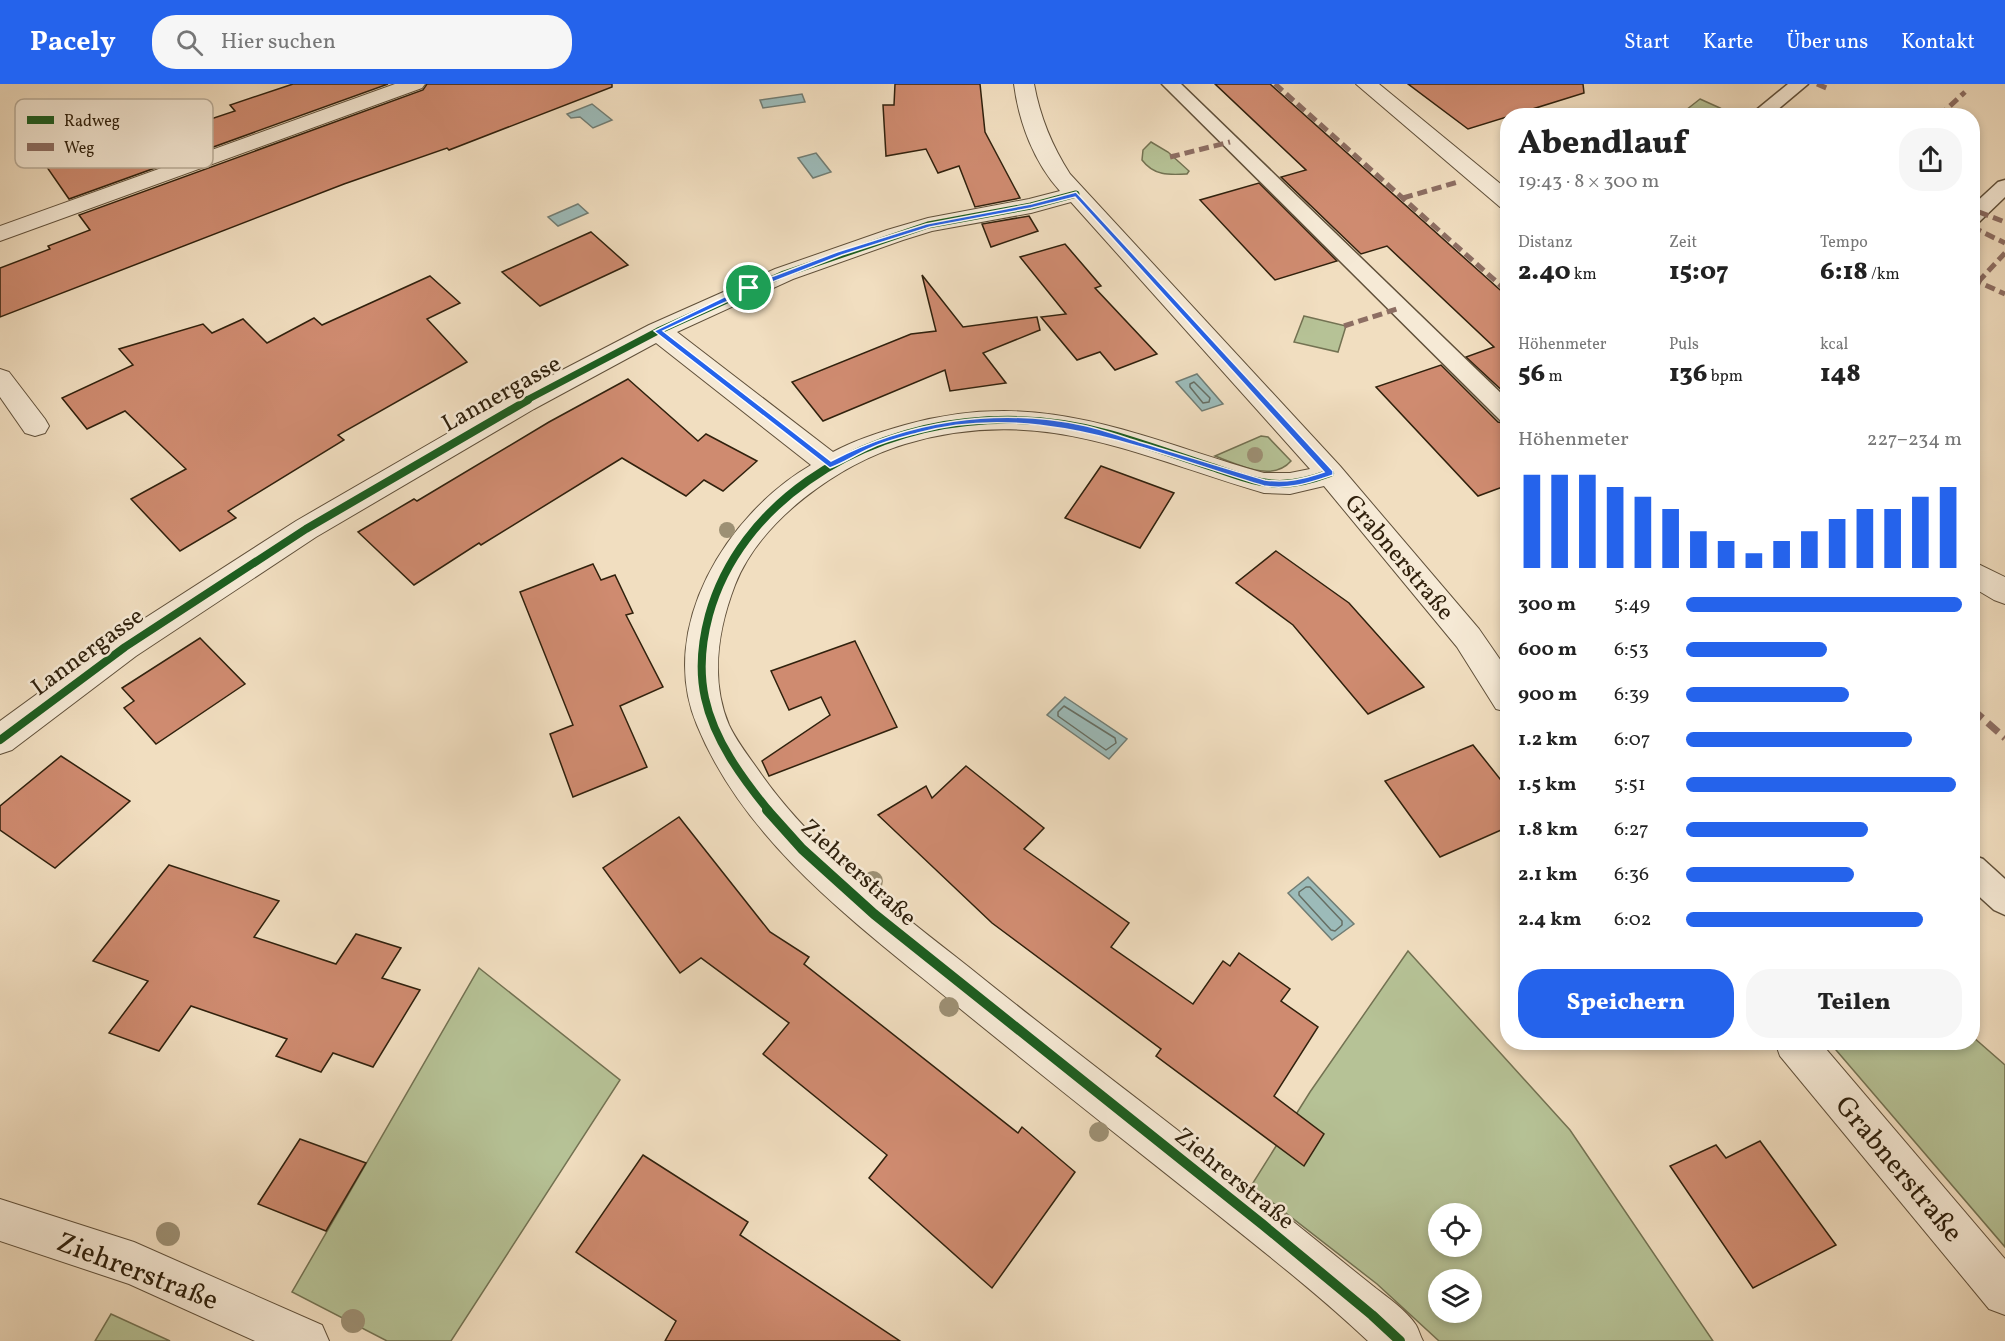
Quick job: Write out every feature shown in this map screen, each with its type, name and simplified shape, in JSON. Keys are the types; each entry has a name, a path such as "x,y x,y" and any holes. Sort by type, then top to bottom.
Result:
{"street":[{"path":"213,157 415,84"},
{"name":"Grabnerstraße","path":"1024,84 1032,125 1061,178 1330,473 1468,638 1500,687"},
{"path":"1366,84 1500,195"},
{"path":"0,234 183,168"},
{"name":"Lannergasse","path":"0,740 125,646 306,529 507,411 658,331 784,274 895,235 928,225 1031,206 1076,194"},
{"path":"658,331 830,465"},
{"path":"0,378 35,426"},
{"name":"Ziehrerstraße","path":"1330,473 1281,486 1264,483 1082,428 1039,421 962,422 920,429 868,446 830,465 786,498 748,535 723,580 707,624 700,667 710,718 723,745 774,821 806,857 969,993 1250,1214 1361,1305 1400,1341"},
{"path":"1980,577 2005,592"},
{"name":"Grabnerstraße","path":"1801,1050 2005,1293"},
{"name":"Ziehrerstraße","path":"0,1220 134,1264 306,1341"}],"lane":[{"path":"1171,84 1500,406"},
{"path":"1768,108 1799,84"},
{"path":"1980,210 2005,186"},
{"path":"1980,877 2005,900"}],"green space":[{"path":"1700,99 1720,108 1689,108"},
{"path":"1151,142 1168,152 1189,171 1187,174 1157,172 1147,165 1142,160 1143,150"},
{"path":"1304,316 1346,326 1338,352 1294,342"},
{"path":"1261,436 1268,437 1291,461 1274,471 1264,471 1244,467 1215,456"},
{"path":"1408,951 1570,1130 1713,1341 1439,1341 1377,1284 1251,1186 1310,1092"},
{"path":"479,968 620,1080 451,1341 387,1341 292,1292"},
{"path":"1980,1043 2005,1065 2005,1247 1836,1050 1980,1050"},
{"path":"111,1314 170,1341 95,1341"}],"water":[{"path":"802,94 805,102 763,108 760,100"},
{"path":"592,104 612,120 593,128 580,117 571,118 567,114"},
{"path":"816,153 831,172 813,178 798,158"},
{"path":"578,204 588,213 558,226 548,217"},
{"path":"1197,374 1223,404 1202,411 1176,382"},
{"path":"1065,697 1127,739 1109,759 1047,715"},
{"path":"1308,877 1354,924 1332,940 1288,893"}],"building":[{"path":"293,84 388,84 213,147 213,118 235,111 230,105"},
{"path":"427,84 612,84 612,87 449,150 447,148 344,184 0,317 0,268 50,249 48,246 90,230 79,215 423,90"},
{"path":"895,84 980,84 985,132 1020,198 975,207 959,166 938,173 926,149 886,156 883,105 894,105"},
{"path":"1215,84 1270,84 1500,290 1500,389 1466,357 1494,347 1387,246 1361,254 1281,177 1306,170"},
{"path":"1408,84 1583,84 1584,93 1536,108 1500,108 1500,119 1468,129"},
{"path":"47,168 155,168 69,199"},
{"path":"1259,183 1337,261 1275,280 1200,200"},
{"path":"1029,216 1038,231 991,247 982,224"},
{"path":"591,232 628,265 540,306 502,272"},
{"path":"1065,244 1101,286 1095,288 1157,354 1115,370 1100,352 1077,360 1041,317 1066,314 1020,257"},
{"path":"922,275 963,327 1037,317 1040,330 983,353 1006,383 950,391 945,370 823,421 792,382 911,334 936,331"},
{"path":"430,276 460,303 427,319 467,362 338,435 344,440 228,511 236,518 180,551 131,499 186,469 125,411 87,429 62,398 133,365 119,349 203,324 212,333 243,319 267,343 314,318 322,325"},
{"path":"1441,365 1500,422 1500,488 1478,496 1376,387"},
{"path":"628,379 698,441 706,434 757,461 723,491 704,480 686,496 622,458 481,545 479,543 414,585 358,532 414,499 417,501 549,422"},
{"path":"1101,466 1174,493 1140,548 1065,518"},
{"path":"1276,551 1349,603 1424,687 1368,714 1293,625 1236,583"},
{"path":"593,564 601,580 615,575 633,613 626,615 663,687 620,706 647,767 573,797 550,734 573,725 520,592"},
{"path":"200,638 245,684 156,744 124,708 134,701 122,688"},
{"path":"855,641 897,727 769,776 762,761 830,715 821,697 789,710 771,671"},
{"path":"1473,745 1500,779 1500,831 1440,857 1385,781"},
{"path":"61,756 130,801 55,868 0,830 0,806"},
{"path":"966,766 1044,828 1024,849 1129,923 1111,947 1193,1004 1223,961 1230,966 1239,953 1290,989 1281,1001 1318,1027 1274,1096 1324,1134 1304,1166 1156,1056 1161,1049 992,923 878,815 926,786 932,798"},
{"path":"679,817 770,932 809,957 804,964 1018,1133 1022,1127 1075,1172 992,1288 869,1178 887,1155 763,1054 789,1023 701,958 680,973 603,868"},
{"path":"169,865 279,901 254,937 336,964 356,934 401,948 382,978 420,990 373,1067 333,1053 321,1072 276,1056 287,1039 191,1006 159,1051 109,1033 148,981 93,961"},
{"path":"300,1139 366,1163 326,1231 258,1204"},
{"path":"1760,1141 1836,1245 1753,1288 1670,1166 1716,1145 1726,1158"},
{"path":"643,1155 748,1222 740,1235 900,1341 665,1341 676,1321 576,1252"}],"marked path":[{"path":"1275,84 1500,285"},
{"path":"1817,84 1829,89"},
{"path":"1948,108 1965,92"},
{"path":"1170,157 1230,142"},
{"path":"1403,198 1458,182"},
{"path":"1980,212 2005,222"},
{"path":"1980,231 2005,243"},
{"path":"1980,280 2005,253"},
{"path":"1980,283 2005,294"},
{"path":"1344,326 1400,308"},
{"path":"1980,716 2005,738"}],"cycle path":[{"path":"0,740 125,647 306,529 524,402 658,331 784,274 895,235 928,225 1031,206 1076,194"},
{"path":"1330,473 1298,482 1264,483 1086,428 1006,419 926,428 887,440 851,455 816,475 774,508 748,536 734,555 713,600 703,649 702,674 711,720 728,753 759,800 825,872 962,986 1274,1234 1400,1341"}],"route":[{"path":"1076,194 1330,473 1281,486 1246,478 1105,433 1060,423 1005,420 962,422 920,429 856,450 830,465 658,331 749,288 840,254 928,225 1031,206 1076,194"}]}
